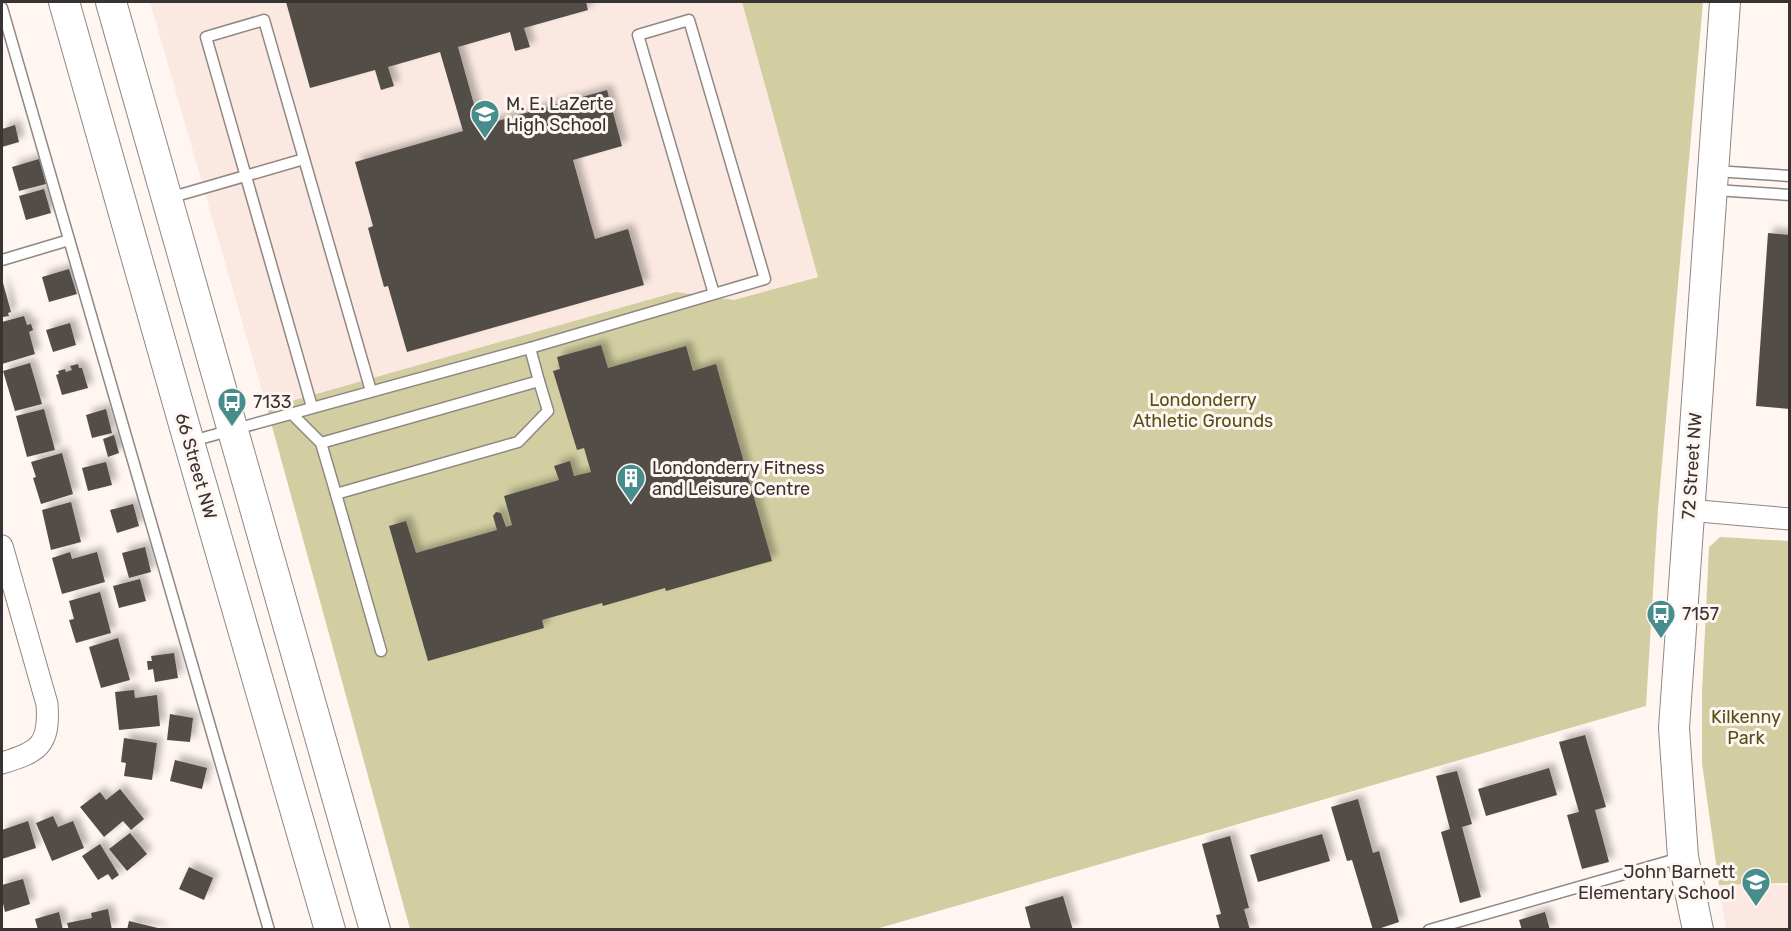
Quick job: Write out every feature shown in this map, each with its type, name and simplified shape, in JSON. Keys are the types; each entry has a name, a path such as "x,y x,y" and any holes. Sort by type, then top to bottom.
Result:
{"main road":[{"name":"66 Street NW","path":"64,2 330,930"},
{"path":"111,2 375,930"},
{"name":"72 Street NW","path":"1698,930 1683,857 1674,728 1725,2"}],"street":[{"path":"1688,510 1790,519"},
{"path":"2,546 47,704 48,718 44,740 36,749 25,756 2,763"}],"lane":[{"path":"2,8 269,930"},
{"path":"312,407 206,37 264,20 371,391"},
{"path":"189,442 530,348 714,294 765,279 689,20 638,35 714,294"},
{"path":"167,198 304,159"},
{"path":"1712,180 1790,176"},
{"path":"1712,180 1790,195"},
{"path":"2,260 69,240"},
{"path":"336,494 518,442 548,411 530,348"},
{"path":"321,443 539,381"},
{"path":"291,413 321,443 381,651"},
{"path":"1429,930 1683,857"}],"shaded area":[{"name":"M. E. LaZerte High School","path":"150,2 742,2 818,276 734,300 676,292 267,408"},
{"name":"John Barnett Elementary School","path":"1719,885 1789,885 1789,929 1726,929"}],"green space":[{"name":"Londonderry Athletic Grounds","path":"742,2 1703,2 1658,509 1646,706 876,929 410,929 267,408 676,292 734,300 818,277"},
{"name":"Kilkenny Park","path":"1720,537 1789,541 1789,883 1719,885 1702,763 1702,692 1709,547"}],"building":[{"path":"286,2 586,2 588,10 524,28 530,47 515,51 510,32 458,47 480,126 607,90 622,146 573,160 595,239 628,229 644,285 407,352 388,286 384,287 368,228 373,226 355,162 463,131 440,52 388,67 394,86 381,90 375,70 310,88"},
{"path":"15,125 19,142 2,147 2,129"},
{"path":"39,159 46,184 19,191 12,167"},
{"path":"44,189 51,213 26,220 19,196"},
{"path":"1768,233 1790,235 1790,409 1756,406"},
{"path":"69,269 77,294 49,302 42,277"},
{"path":"2,279 11,312 8,313 9,316 3,317"},
{"path":"24,316 27,325 31,324 33,330 29,332 35,354 2,364 2,322"},
{"path":"70,323 76,345 53,352 46,330"},
{"name":"Londonderry Fitness and Leisure Centre","path":"601,345 608,368 686,346 693,371 716,364 772,561 666,591 665,588 603,606 602,603 542,620 544,628 428,661 389,526 406,521 416,553 497,530 493,516 496,512 501,513 506,527 512,525 504,496 559,480 554,466 570,461 574,476 591,472 584,448 577,450 553,371 560,369 557,357"},
{"path":"30,363 42,404 15,411 3,371"},
{"path":"78,364 79,368 82,368 88,388 62,395 56,375 59,374 58,371 72,370 70,366"},
{"path":"44,409 55,450 27,457 16,416"},
{"path":"106,409 112,433 92,438 86,415"},
{"path":"114,435 119,453 108,457 103,439"},
{"path":"62,453 73,494 41,504 31,462"},
{"path":"106,462 112,485 88,491 82,468"},
{"path":"71,502 81,542 51,550 42,510"},
{"path":"133,504 139,526 117,533 110,510"},
{"path":"145,547 151,572 129,578 122,553"},
{"path":"70,552 72,559 97,552 105,582 62,594 52,558"},
{"path":"140,579 146,601 119,608 113,586"},
{"path":"100,592 111,633 76,643 69,620 74,619 69,601"},
{"path":"118,638 130,680 101,688 89,647"},
{"path":"174,653 178,678 155,682 153,669 148,670 147,661 152,661 151,656"},
{"path":"134,690 135,698 157,695 160,726 119,730 115,692"},
{"path":"170,714 193,718 190,742 167,740"},
{"path":"1585,735 1606,807 1595,810 1609,862 1582,869 1567,815 1579,812 1559,742"},
{"path":"124,738 157,743 152,780 124,776 126,763 121,762"},
{"path":"175,760 207,768 202,789 170,781"},
{"path":"1549,768 1557,795 1486,816 1478,789"},
{"path":"1457,771 1472,824 1462,827 1481,897 1460,903 1441,832 1450,829 1436,776"},
{"path":"120,789 144,819 131,830 123,821 104,837 80,807 100,792 106,800"},
{"path":"1358,799 1373,853 1379,851 1399,922 1375,930 1373,930 1352,860 1347,861 1331,807"},
{"path":"53,816 58,827 73,821 84,848 52,861 36,823"},
{"path":"28,821 36,848 2,859 2,830"},
{"path":"130,833 147,854 127,871 109,849"},
{"path":"1322,834 1330,861 1258,882 1250,855"},
{"path":"1230,836 1249,908 1244,909 1250,930 1220,930 1216,915 1221,914 1202,844"},
{"path":"100,844 119,875 112,880 108,874 98,880 82,856"},
{"path":"189,867 213,878 204,900 179,889"},
{"path":"23,879 30,904 5,912 2,885"},
{"path":"1063,896 1073,930 1031,930 1025,907"},
{"path":"108,909 112,930 69,930 67,923 92,918 91,913"},
{"path":"59,912 63,930 38,930 35,919"},
{"path":"1545,912 1550,930 1522,930 1519,920"},
{"path":"129,921 162,929 162,930 127,930"}],"place":[{"name":"M. E. LaZerte High School","path":"485,140"},
{"name":"7133","path":"232,428"},
{"name":"Londonderry Fitness and Leisure Centre","path":"631,504"},
{"name":"7157","path":"1661,640"},
{"name":"John Barnett Elementary School","path":"1756,908"}]}
